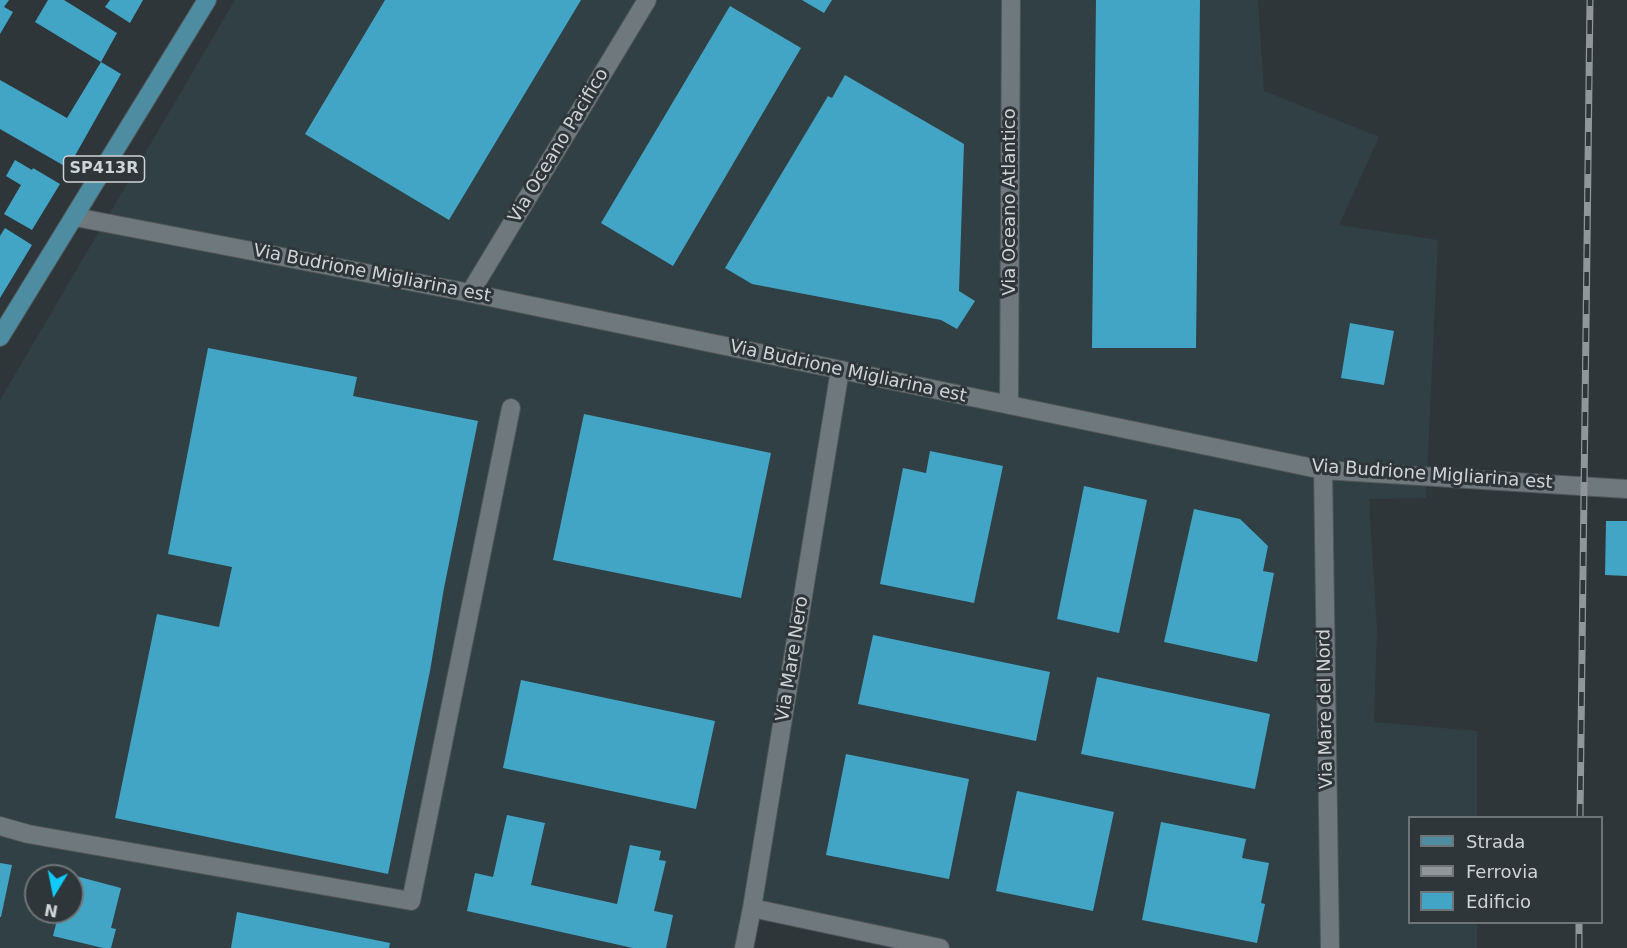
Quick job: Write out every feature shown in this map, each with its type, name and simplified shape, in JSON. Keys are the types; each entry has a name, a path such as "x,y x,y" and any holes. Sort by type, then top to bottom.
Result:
{"main road":[{"name":"SP413R","path":"0,337 207,0"}],"street":[{"name":"Via Oceano Pacifico","path":"470,292 647,0"},
{"name":"Via Oceano Atlantico","path":"1009,405 1011,0"},
{"name":"Via Budrione Migliarina est","path":"75,217 470,292 1323,470 1627,489"},
{"name":"Via Mare Nero","path":"744,948 840,370"},
{"path":"0,826 28,834 411,901 511,408"},
{"name":"Via Mare del Nord","path":"1323,470 1330,948"},
{"path":"752,908 940,948"}],"shaded area":[{"path":"235,0 1258,0 1264,91 1379,137 1339,225 1438,240 1426,498 1369,499 1377,630 1374,722 1477,731 1477,816 1408,816 1408,924 1477,924 1477,948 920,948 753,914 745,948 0,948 0,400"}],"building":[{"path":"0,0 9,0 4,7 13,12 0,34"},
{"path":"48,0 64,0 117,33 101,62 35,22"},
{"path":"110,0 143,0 130,23 105,7"},
{"path":"385,0 581,0 449,220 305,134"},
{"path":"802,0 832,0 824,13"},
{"path":"1096,0 1200,0 1196,348 1092,348"},
{"path":"730,6 801,48 673,266 601,223"},
{"path":"101,62 121,74 68,168 0,129 0,80 67,118"},
{"path":"845,75 964,144 959,291 975,301 957,329 941,320 752,284 725,268 828,96 832,98"},
{"path":"15,160 60,184 32,230 4,214 21,185 6,176"},
{"path":"5,228 32,245 0,298 0,236"},
{"path":"1350,323 1394,331 1384,385 1341,378"},
{"path":"208,348 357,377 353,396 478,421 388,874 115,818 157,614 219,627 232,567 168,554"},
{"path":"584,414 771,453 741,598 553,560"},
{"path":"930,451 1003,466 974,603 880,584 903,468 926,473"},
{"path":"1084,486 1147,500 1119,633 1057,619"},
{"path":"1194,509 1240,519 1268,546 1263,571 1274,573 1257,662 1164,642"},
{"path":"1606,521 1627,521 1627,576 1605,575"},
{"path":"873,635 1050,672 1036,741 858,704"},
{"path":"1097,677 1270,714 1255,789 1081,754"},
{"path":"521,680 715,721 696,809 503,768"},
{"path":"846,754 969,779 949,879 826,855"},
{"path":"1017,791 1114,812 1093,911 996,891"},
{"path":"507,815 545,823 531,885 617,904 630,845 661,851 659,860 666,861 654,911 673,915 666,948 633,948 467,911 475,873 493,877"},
{"path":"1161,822 1246,839 1242,858 1269,863 1261,903 1265,904 1257,943 1142,920"},
{"path":"0,863 12,865 1,917 0,917"},
{"path":"84,878 121,888 111,928 116,929 111,948 53,936 56,924 84,924"},
{"path":"237,912 390,943 389,948 231,948"}],"railway":[{"path":"1580,816 1590,0"},
{"path":"1579,924 1579,948"}]}
